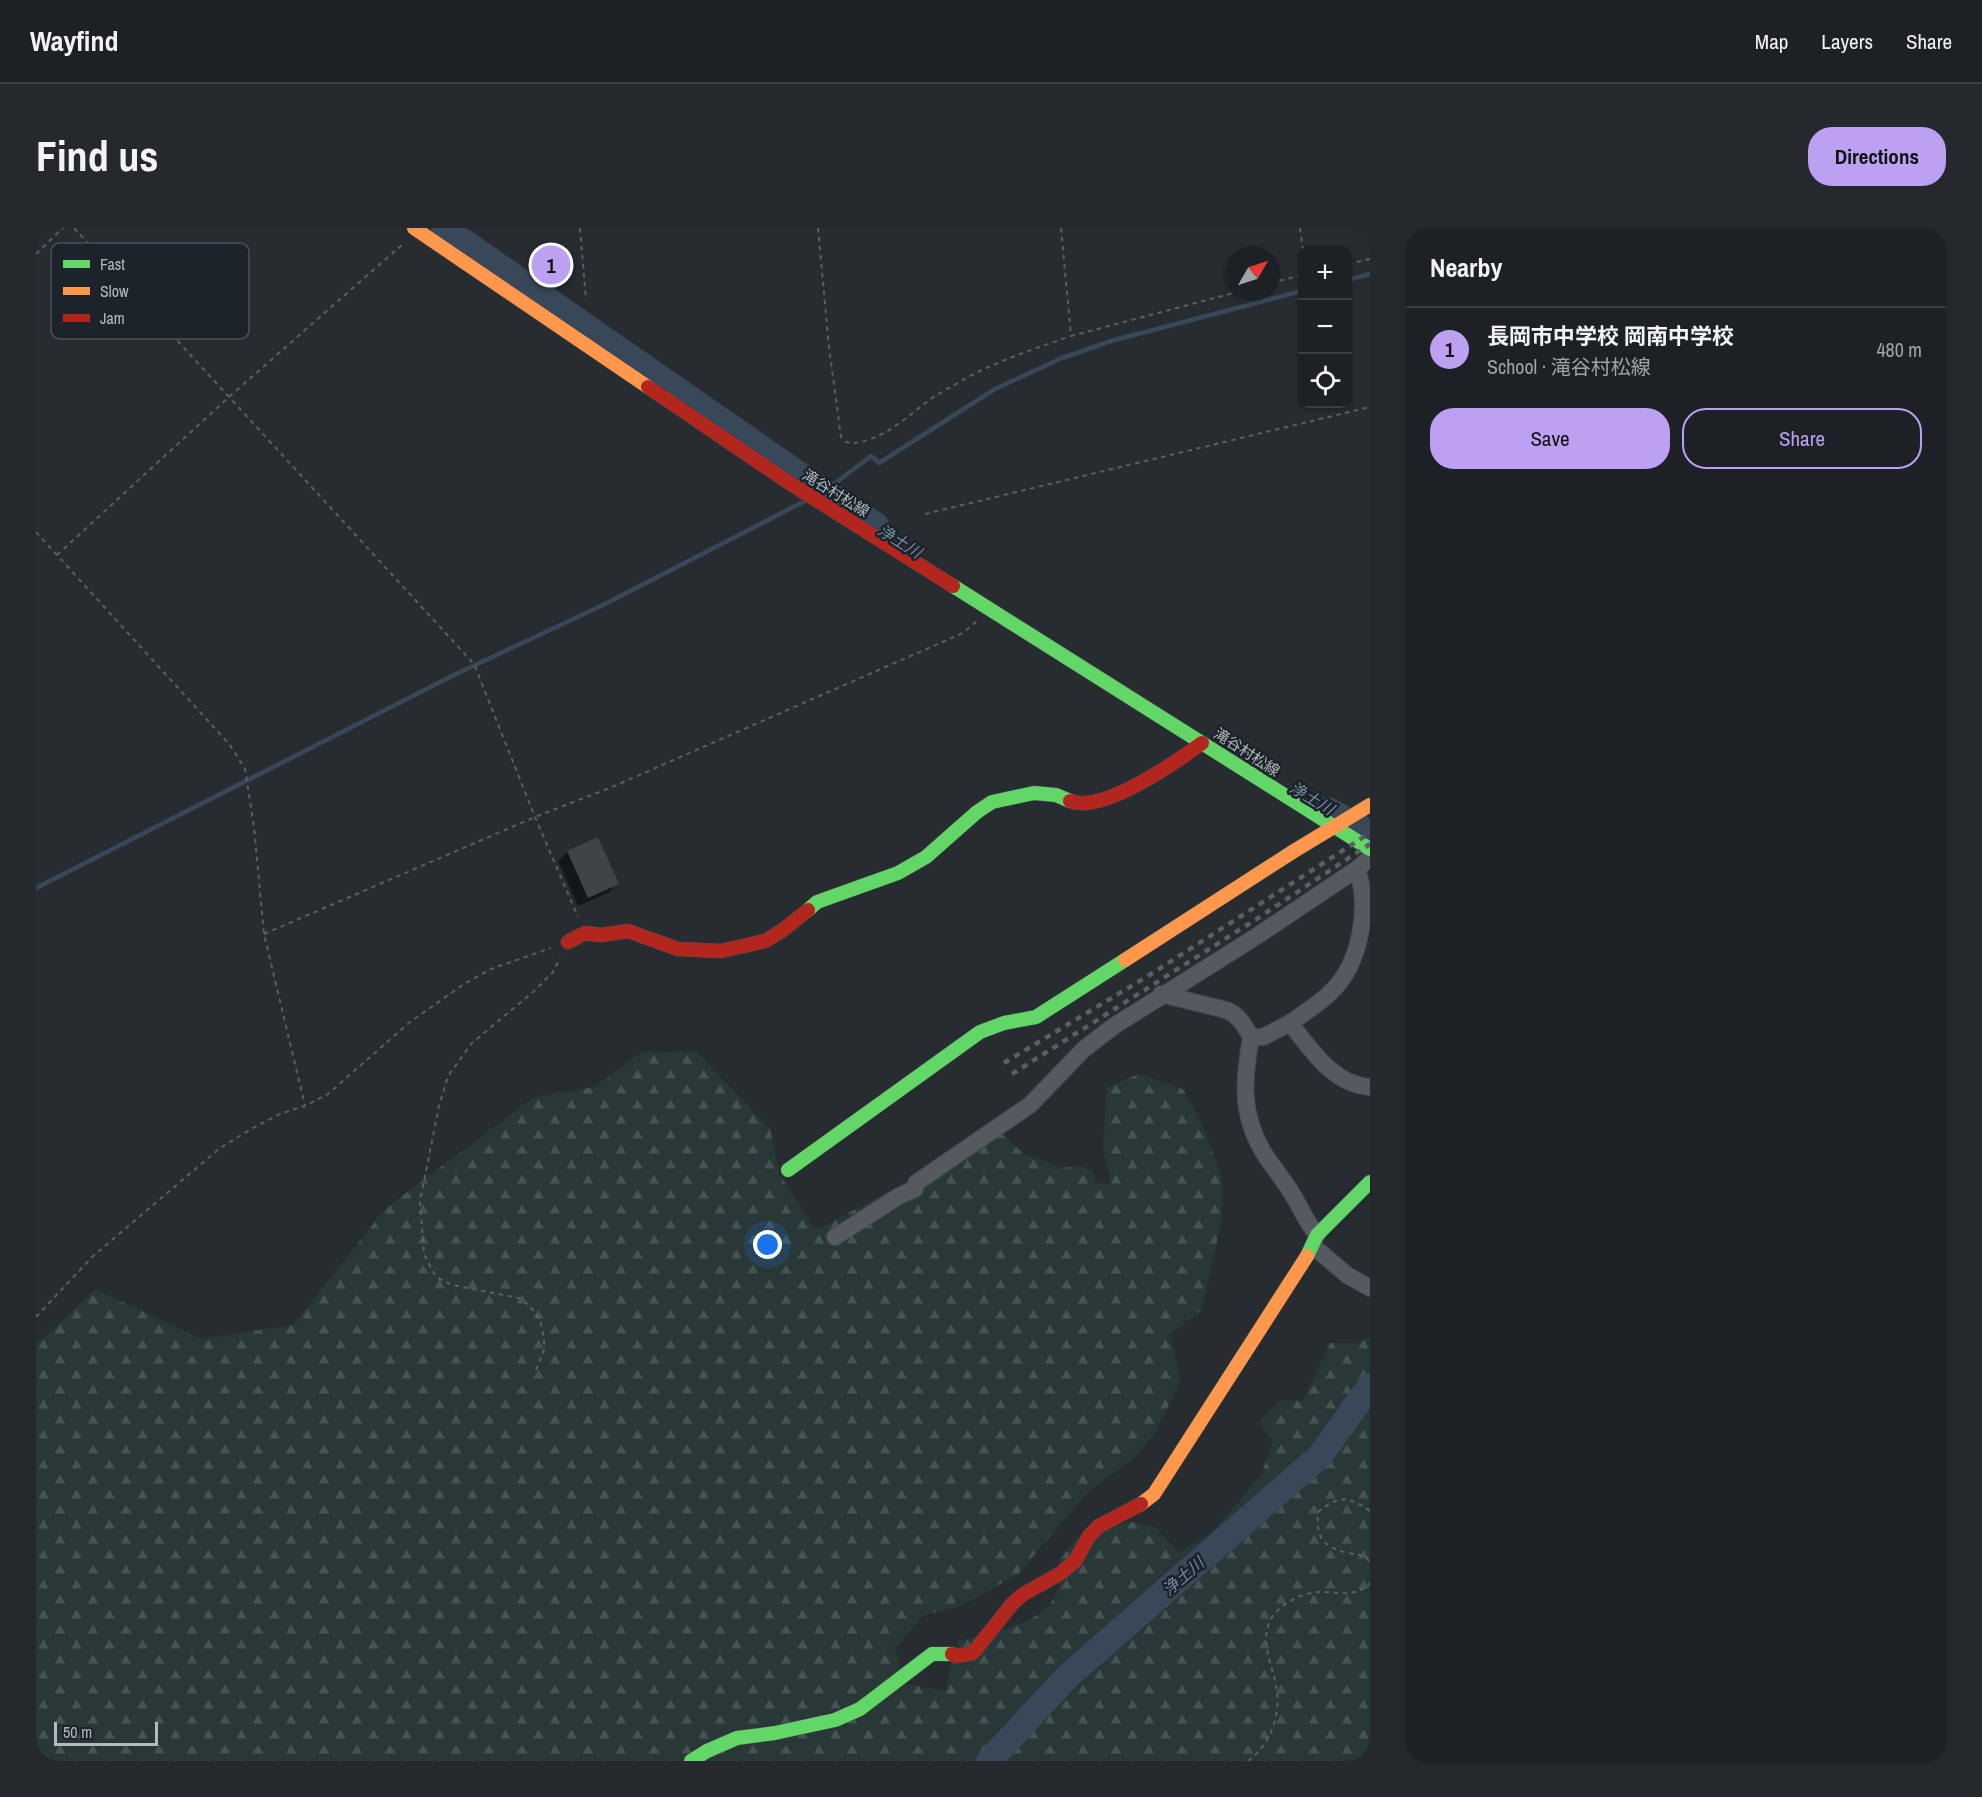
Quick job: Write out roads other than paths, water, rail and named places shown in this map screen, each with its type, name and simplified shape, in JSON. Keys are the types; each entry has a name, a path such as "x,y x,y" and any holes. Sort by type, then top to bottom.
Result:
{"street":[{"name":"滝谷村松線","path":"414,228 803,492 1370,849"},
{"path":"568,942 585,933 601,935 628,931 643,934 678,949 702,951 721,951 765,941 783,930 817,902 898,873 926,857 977,812 992,802 1034,793 1056,795 1078,804 1088,804 1139,784 1163,771 1202,743"},
{"path":"788,1170 980,1032 1004,1023 1036,1017 1370,805"},
{"path":"835,1237 898,1196 915,1189 916,1183 1030,1104 1084,1049 1113,1026 1257,936 1364,864"},
{"path":"1251,1037 1263,1037 1290,1023 1331,992 1345,975 1362,939 1366,916 1364,864"},
{"path":"1161,994 1234,1013 1241,1020 1251,1037 1245,1078 1248,1117 1262,1151 1291,1192 1315,1240 1347,1275 1370,1288"},
{"path":"1290,1023 1327,1067 1341,1078 1358,1086 1370,1087"},
{"path":"692,1761 707,1751 737,1738 775,1733 835,1720 861,1709 932,1654 949,1653 956,1656 973,1653 1012,1604 1075,1561 1089,1536 1100,1526 1140,1505 1154,1494 1315,1240 1370,1182"}],"waterway":[{"name":"浄土川","path":"444,228 794,471 876,525"},
{"path":"1352,279 1370,274"},
{"path":"821,494 871,456 879,463 995,389 1062,358 1111,341 1298,292"},
{"path":"36,888 454,675 603,605 805,501"},
{"name":"浄土川","path":"1328,810 1370,833"},
{"name":"浄土川","path":"989,1761 1068,1676 1320,1456 1370,1386"}],"railway":[{"path":"1004,1063 1148,976 1370,833"},
{"path":"1012,1074 1370,844"}],"place":[{"name":"長岡市中学校 岡南中学校","path":"551,265"}]}
